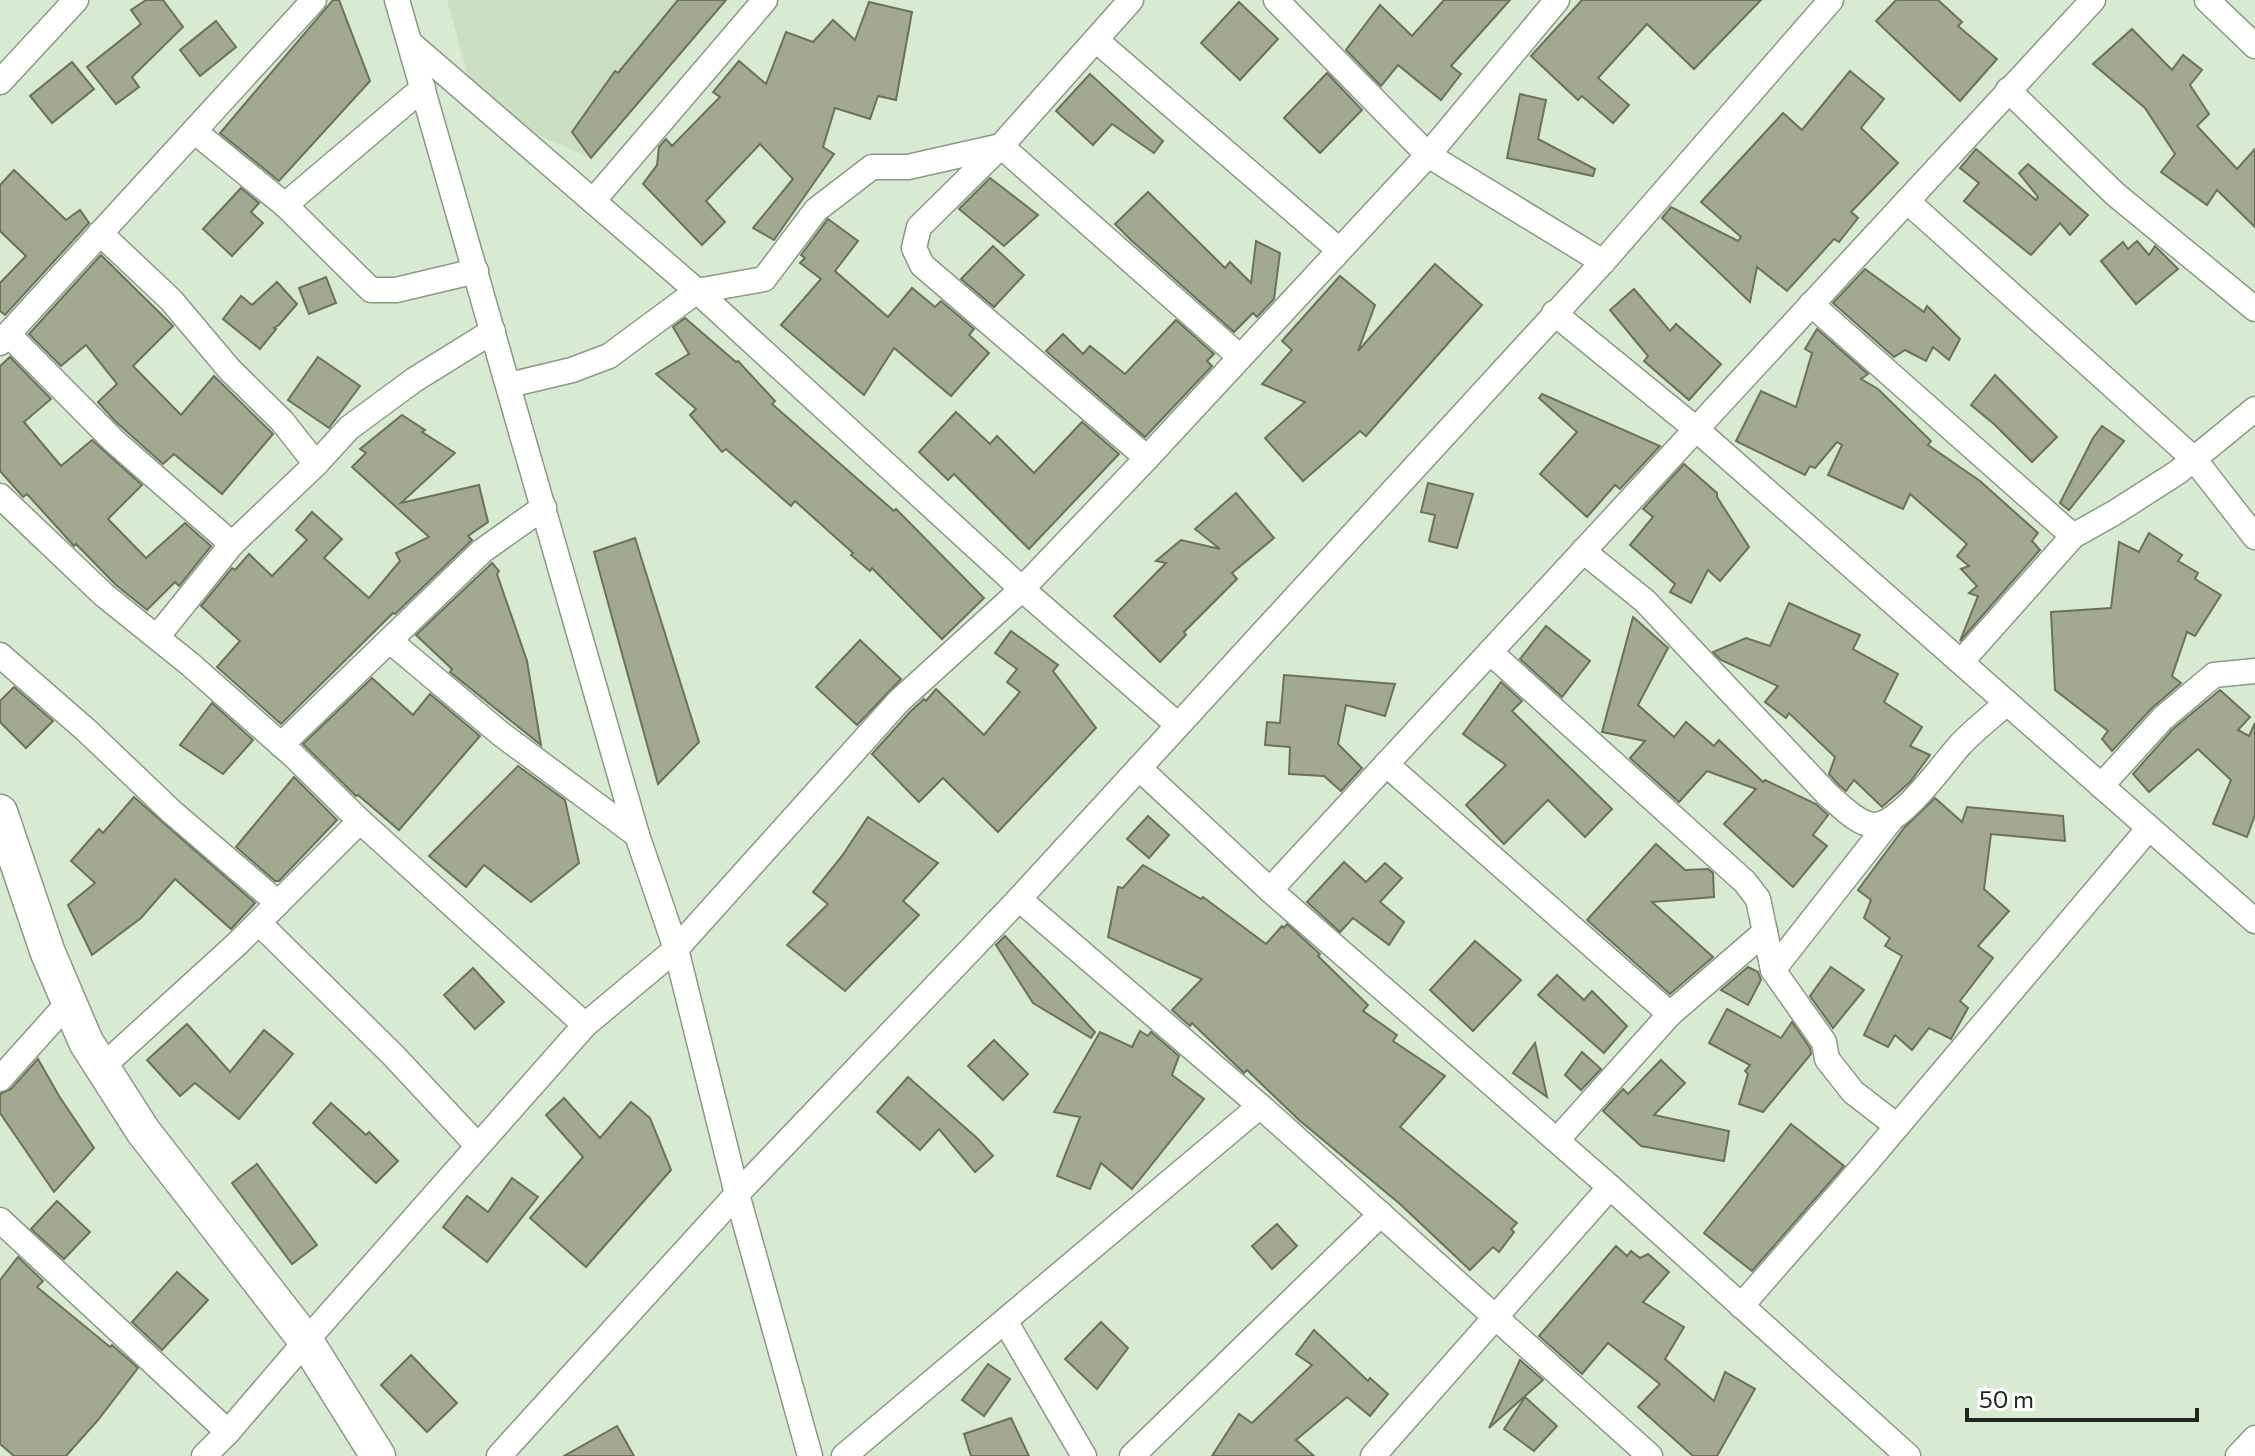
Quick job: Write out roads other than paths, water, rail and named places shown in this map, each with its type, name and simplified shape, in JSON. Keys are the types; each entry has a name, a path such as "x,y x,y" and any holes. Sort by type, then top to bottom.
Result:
{"street":[{"path":"0,82 76,0"},
{"path":"232,544 114,441 4,338 314,0"},
{"path":"397,0 637,835 676,949 737,1194 810,1456"},
{"path":"593,201 765,0"},
{"path":"1131,0 1001,146 919,227 914,248 922,265 1147,458"},
{"path":"1276,0 1428,155 1603,262"},
{"path":"499,1456 737,1194 1019,899 1603,262 1831,0"},
{"path":"1270,890 2093,0"},
{"path":"2207,0 2255,46"},
{"path":"204,1456 585,1025 676,949 899,701 1022,589 1428,155 1543,5"},
{"path":"1096,40 1339,250"},
{"path":"410,43 697,291 1022,589 1178,725"},
{"path":"285,205 423,88"},
{"path":"2008,90 2115,194 2255,309"},
{"path":"194,131 285,205 371,290 396,290 476,271"},
{"path":"509,385 572,370 609,356 697,291 764,279 816,210 872,167 908,167 1001,146"},
{"path":"1001,146 1240,357"},
{"path":"1907,201 2194,459 2255,537"},
{"path":"100,233 171,300 230,370 282,421 316,464"},
{"path":"1811,304 2073,536"},
{"path":"1554,313 1696,429 2255,921"},
{"path":"157,637 232,544 349,428 414,380 493,331"},
{"path":"1961,662 2073,536 2114,513 2194,459 2255,409"},
{"path":"0,496 104,595 281,745 585,1025"},
{"path":"281,745 482,551 544,507"},
{"path":"1583,551 1645,601 1828,795 1859,820 1874,825 1890,821"},
{"path":"390,641 501,734 637,835"},
{"path":"1490,652 1745,882 1758,899 1773,970 1824,1042 1827,1059 1853,1092 1897,1126"},
{"path":"0,655 86,730 172,812 278,903"},
{"path":"2101,786 2163,718 2214,675 2255,671"},
{"path":"1773,970 1890,821 1934,777 1962,743 2007,703"},
{"path":"1386,764 1670,1014"},
{"path":"1139,768 1270,890 1610,1187 1908,1456"},
{"path":"0,812 48,953 86,1042 176,1176 306,1341 378,1456"},
{"path":"102,1067 259,923 360,821"},
{"path":"1741,1306 2149,828"},
{"path":"1019,899 1381,1214 1495,1317 1635,1451"},
{"path":"259,923 393,1055 478,1146"},
{"path":"1557,1140 1670,1014 1765,932"},
{"path":"0,1079 69,1002"},
{"path":"844,1456 1260,1106"},
{"path":"1373,1456 1610,1187"},
{"path":"1132,1456 1381,1214"},
{"path":"0,1220 228,1432"},
{"path":"1005,1321 1084,1456"},
{"path":"2238,1456 2255,1438"}]}
